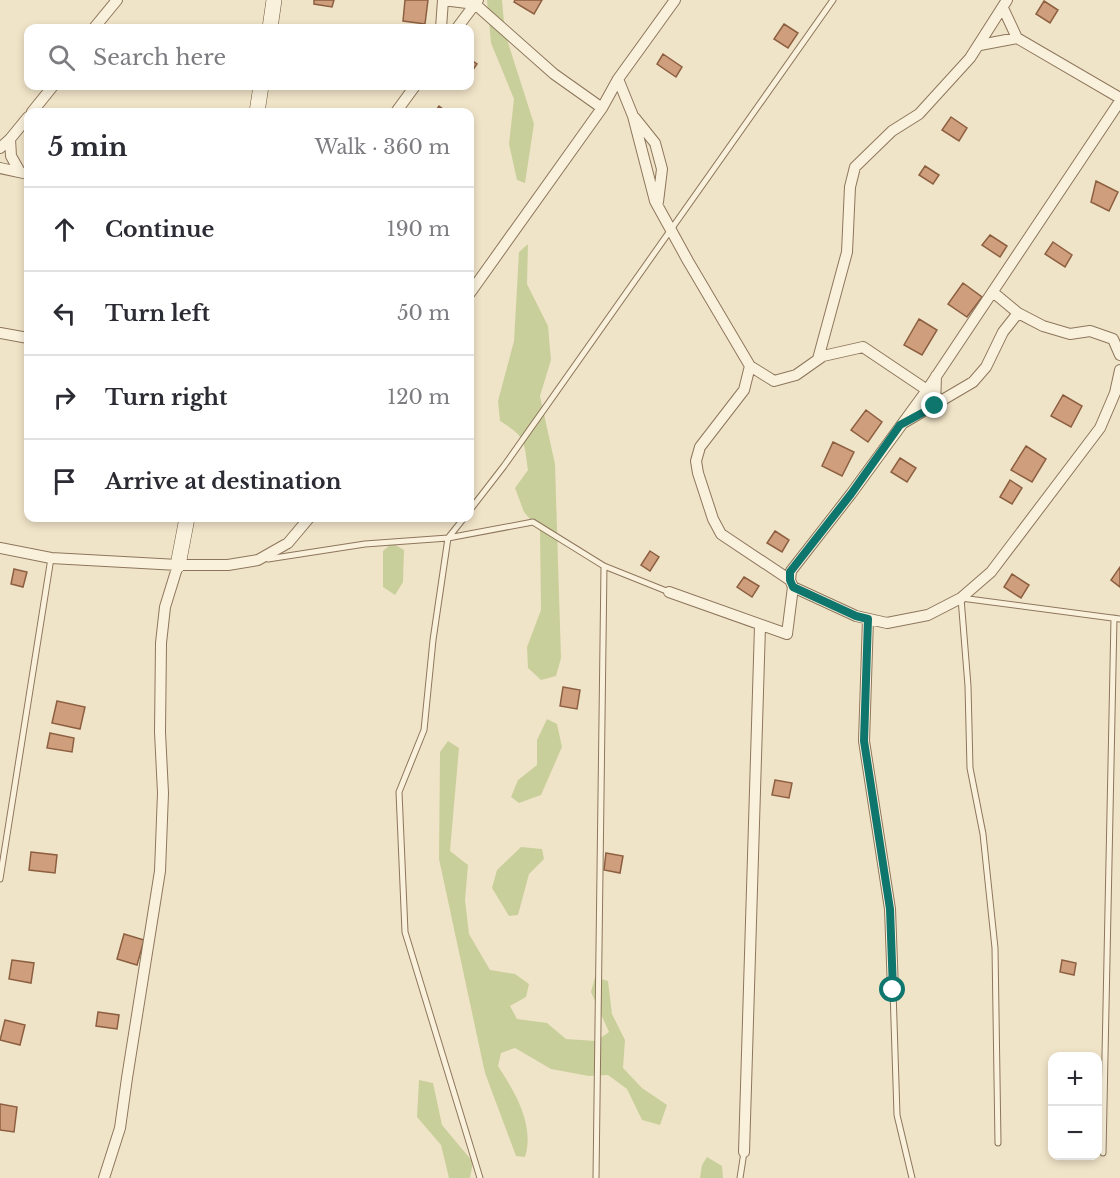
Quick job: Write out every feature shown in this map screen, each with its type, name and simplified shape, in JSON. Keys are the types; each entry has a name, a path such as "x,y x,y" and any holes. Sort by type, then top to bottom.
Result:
{"street":[{"path":"97,24 117,0"},
{"path":"271,24 274,0"},
{"path":"441,24 443,0 476,2 554,74 603,108"},
{"path":"474,287 603,108 618,80 675,0"},
{"path":"460,24 476,2"},
{"path":"669,592 787,634 790,572 851,494 927,390 994,293 1120,100 1017,38 1005,4"},
{"path":"818,359 847,252 850,187 855,167 892,131 919,114 970,58 1005,4"},
{"path":"980,45 1017,38"},
{"path":"618,80 633,116 657,205 750,366 774,381 796,375 824,356 863,347 927,390"},
{"path":"35,108 50,90"},
{"path":"258,108 260,90"},
{"path":"399,108 412,90"},
{"path":"0,148 24,122"},
{"path":"10,139 11,156 24,173"},
{"path":"0,168 24,173"},
{"path":"994,293 1018,314 1044,326 1070,334 1090,332 1116,339 1120,356"},
{"path":"900,425 973,382 986,367 1003,332 1018,314"},
{"path":"0,333 24,337"},
{"path":"750,366 744,390 700,447 696,461 713,519 721,534 791,583 856,616 887,623 928,615 961,598 991,572 1100,428 1115,393 1120,370"},
{"path":"935,406 936,376"},
{"path":"104,1178 120,1128 160,871 163,793 160,643 165,607 178,565 186,522"},
{"path":"0,548 51,558 178,565 228,565 258,560 288,543 306,522"},
{"path":"868,619 864,741 890,909 893,990"},
{"path":"744,1152 760,626"}],"lane":[{"path":"474,505 504,466 833,0"},
{"path":"461,522 448,538 433,640 424,729 399,792 405,932 480,1178"},
{"path":"258,560 365,544 448,538 533,522 604,566 669,592"},
{"path":"0,879 51,558"},
{"path":"596,1178 604,566"},
{"path":"998,1143 995,948 983,834 970,768 968,686 961,598 1117,619 1103,1153"},
{"path":"893,990 897,1115 912,1178"},
{"path":"740,1178 744,1152"}],"green space":[{"path":"487,0 502,0 505,33 534,124 525,183 517,180 509,144 514,99 491,43"},
{"path":"528,244 527,284 548,326 551,360 540,396 555,464 561,658 556,676 541,680 528,668 527,647 541,610 540,531 524,512 515,488 528,470 524,446 515,431 500,421 498,401 514,341 519,252"},
{"path":"392,543 404,550 403,582 395,595 383,587 383,551"},
{"path":"547,719 557,724 562,747 541,795 519,803 511,797 518,780 537,765 537,740"},
{"path":"448,741 459,748 450,851 468,865 465,900 469,934 490,970 515,974 529,984 526,997 510,1006 517,1019 547,1023 566,1039 596,1041 609,1032 591,992 595,977 608,981 612,1014 625,1040 623,1068 642,1088 667,1105 660,1125 642,1120 627,1089 608,1075 589,1076 551,1069 515,1048 501,1053 498,1066 517,1098 525,1121 527,1145 525,1157 516,1156 485,1073 439,859 440,752"},
{"path":"521,847 542,849 544,859 529,874 518,915 509,916 492,888 497,870"},
{"path":"419,1080 433,1083 442,1125 473,1162 470,1178 449,1178 441,1145 417,1117"},
{"path":"707,1157 722,1166 723,1178 700,1178 702,1165"}],"building":[{"path":"314,0 334,0 332,7 314,4"},
{"path":"405,0 428,0 425,24 403,21"},
{"path":"515,0 542,0 534,14 514,2"},
{"path":"1044,1 1058,10 1050,23 1036,14"},
{"path":"784,24 798,33 788,48 774,39"},
{"path":"663,54 682,67 676,77 657,64"},
{"path":"951,117 967,128 959,141 942,130"},
{"path":"925,166 939,175 933,184 919,175"},
{"path":"1096,181 1118,192 1109,211 1091,202"},
{"path":"990,235 1007,246 1000,257 982,245"},
{"path":"1053,242 1072,255 1065,267 1045,254"},
{"path":"963,283 982,297 967,317 948,304"},
{"path":"919,319 937,330 922,355 904,345"},
{"path":"1063,395 1082,406 1071,427 1051,416"},
{"path":"866,410 882,422 868,442 851,430"},
{"path":"833,442 854,452 842,476 822,466"},
{"path":"1026,446 1046,459 1032,482 1011,470"},
{"path":"900,458 916,468 907,482 891,472"},
{"path":"1010,480 1022,488 1012,504 1000,497"},
{"path":"775,531 789,540 782,552 767,543"},
{"path":"650,551 659,557 650,571 641,565"},
{"path":"1120,567 1120,587 1111,580"},
{"path":"14,569 27,572 23,587 11,584"},
{"path":"1012,574 1029,585 1021,598 1004,587"},
{"path":"744,577 759,586 752,597 737,587"},
{"path":"563,687 580,690 577,709 560,706"},
{"path":"57,701 85,707 80,729 52,723"},
{"path":"50,733 74,738 72,752 47,748"},
{"path":"775,780 792,783 789,798 772,795"},
{"path":"31,852 57,855 55,873 29,870"},
{"path":"606,853 623,856 620,873 604,870"},
{"path":"124,934 144,940 137,965 117,959"},
{"path":"12,960 34,963 31,983 9,979"},
{"path":"1062,960 1076,963 1074,975 1060,972"},
{"path":"98,1012 119,1015 117,1029 96,1026"},
{"path":"5,1020 25,1025 20,1045 0,1040"},
{"path":"0,1104 17,1107 14,1132 0,1130"}],"route":[{"path":"893,990 890,909 864,741 868,619 856,616 793,587 790,572 851,494 900,425 935,406"}]}
